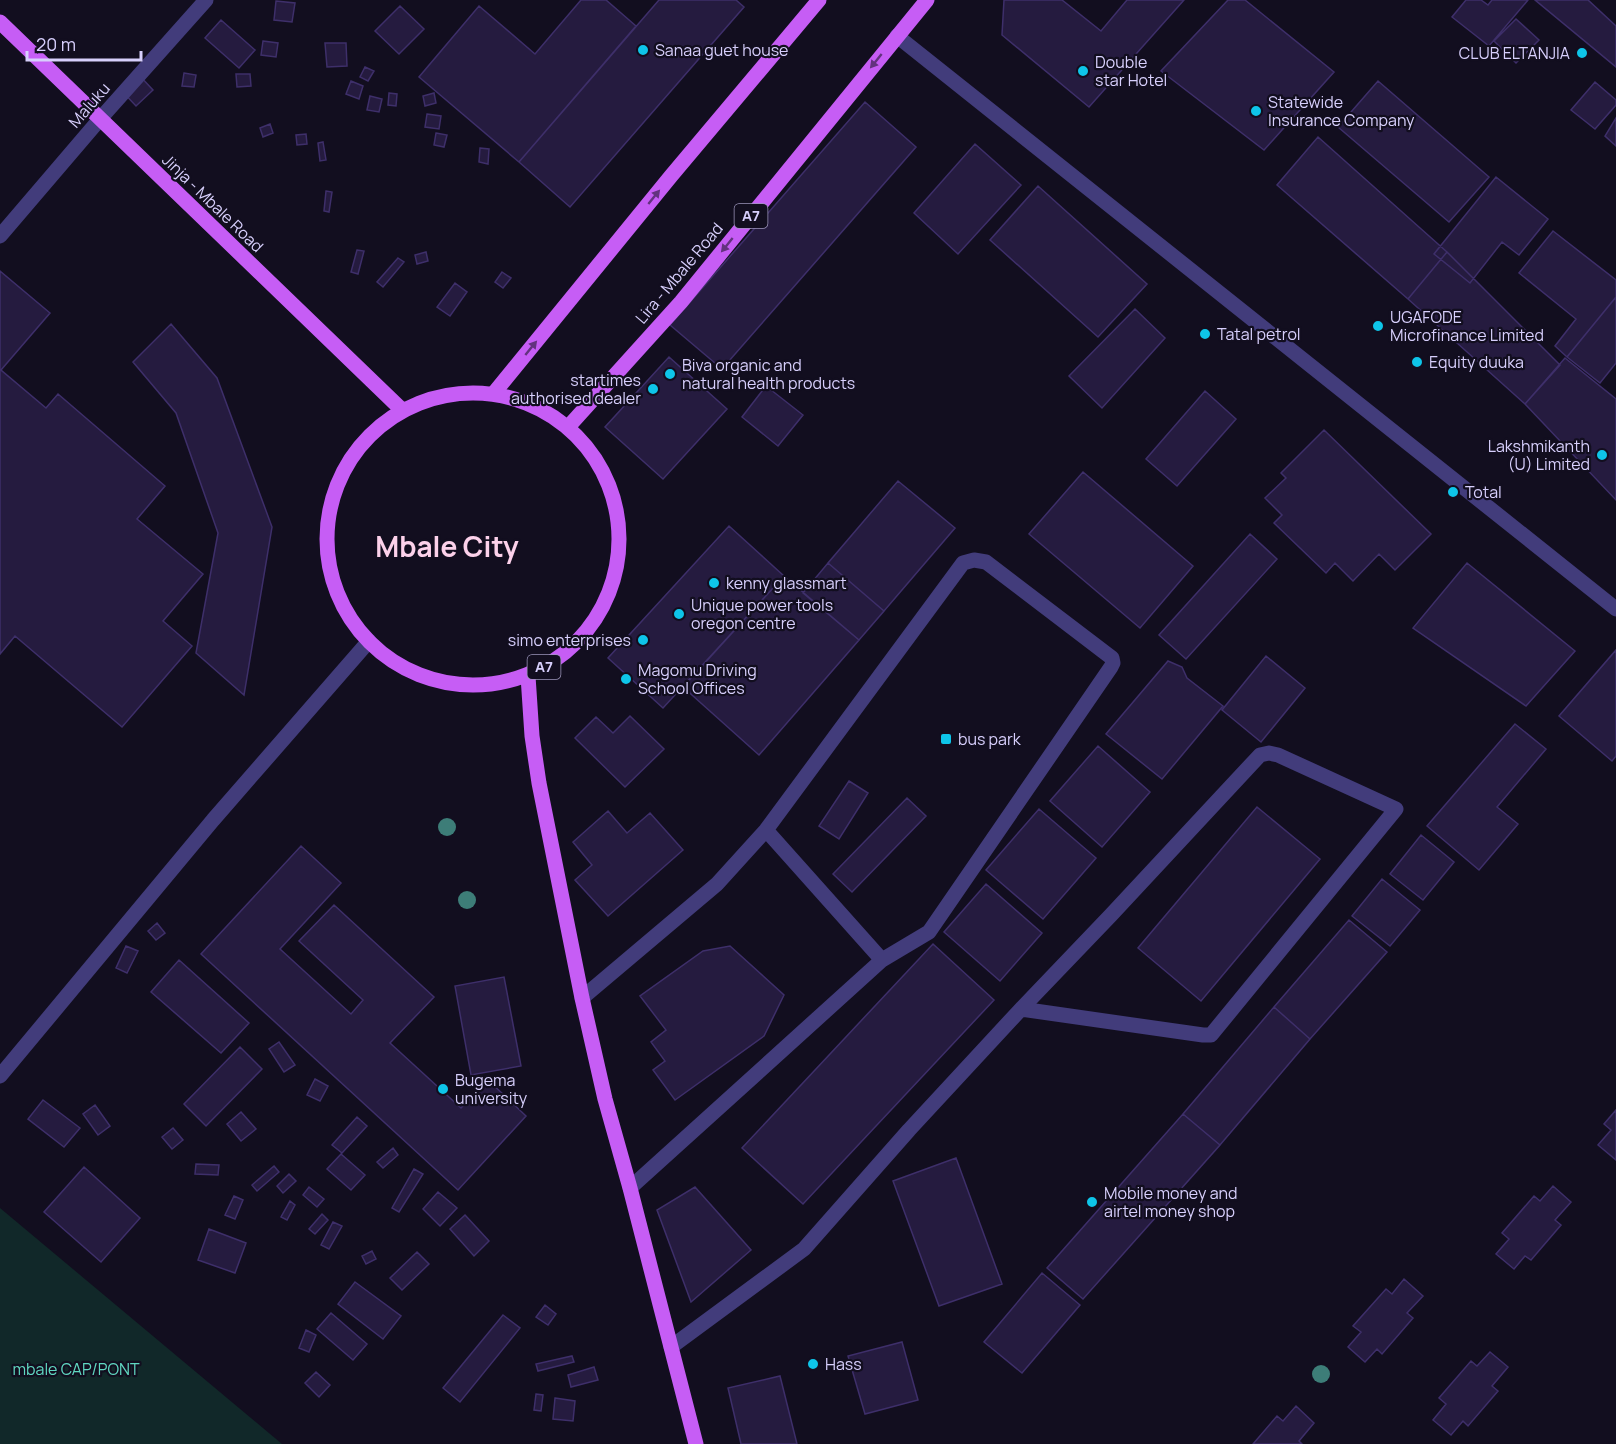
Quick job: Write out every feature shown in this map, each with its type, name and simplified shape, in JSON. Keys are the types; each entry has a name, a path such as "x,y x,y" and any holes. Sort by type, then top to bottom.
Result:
{"main road":[{"path":"494,393 671,176 819,0"},
{"name":"Lira - Mbale Road","path":"568,426 681,302 927,0"},
{"name":"Jinja - Mbale Road","path":"0,22 402,410"},
{"name":"A7","path":"494,393 558,419 568,426 611,487 621,537 613,587 595,622 558,658 528,676 513,680 455,684 406,669 369,641 343,608 330,574 326,523 340,474 362,442 402,410 442,395 494,393"},
{"name":"A7","path":"528,676 532,736 539,783 582,998 605,1099 696,1444"}],"street":[{"name":"Maluku","path":"0,236 206,0"},
{"path":"897,36 1616,609"},
{"path":"582,998 717,884 766,830 963,563 974,560 986,562 1112,658 1111,668 929,932 882,960 630,1188"},
{"path":"0,1076 206,829 369,641"},
{"path":"671,1347 804,1249 909,1130 1021,1009 1119,907 1260,755 1269,753 1278,755 1396,809 1211,1035 1021,1009"},
{"path":"766,830 882,960"}],"green space":[{"name":"mbale CAP/PONT","path":"0,1208 282,1444 0,1444"}],"building":[{"path":"581,0 606,0 636,26 519,162 419,77 479,6 535,54"},
{"path":"659,0 736,0 744,7 570,207 519,162"},
{"name":"Double star Hotel","path":"1004,0 1062,0 1101,31 1127,0 1184,0 1089,107 1002,35"},
{"name":"Statewide Insurance Company","path":"1228,0 1245,0 1334,72 1264,150 1161,71"},
{"path":"1466,0 1481,0 1488,5 1492,0 1528,0 1489,46 1452,17"},
{"path":"1535,0 1588,0 1616,26 1616,67"},
{"path":"276,1 295,3 292,22 274,20"},
{"path":"400,6 424,29 399,54 375,31"},
{"path":"1516,19 1539,40 1516,63 1494,41"},
{"path":"221,20 255,50 239,68 205,38"},
{"path":"263,41 278,43 276,57 261,55"},
{"path":"325,43 346,43 347,66 327,67"},
{"path":"365,67 374,71 368,81 360,77"},
{"path":"184,73 196,75 194,87 182,86"},
{"path":"138,74 153,90 136,106 121,90"},
{"path":"236,74 250,74 251,86 237,87"},
{"path":"351,81 363,86 359,99 346,94"},
{"path":"1378,81 1489,177 1449,222 1338,127"},
{"path":"1595,82 1616,100 1616,105 1595,129 1571,110"},
{"path":"389,93 397,94 396,106 388,105"},
{"path":"434,93 436,103 425,106 423,96"},
{"path":"370,96 382,99 379,112 367,110"},
{"path":"865,102 916,147 722,369 670,325"},
{"path":"427,114 441,116 439,129 425,127"},
{"path":"1616,118 1616,146 1605,136"},
{"path":"270,124 273,133 263,137 260,128"},
{"path":"436,133 447,135 444,147 434,145"},
{"path":"306,134 307,144 297,145 296,135"},
{"path":"1318,137 1447,252 1408,299 1277,185"},
{"path":"323,142 326,160 320,161 318,143"},
{"path":"975,144 1021,185 958,254 914,213"},
{"path":"480,148 489,149 488,164 479,162"},
{"path":"1496,177 1548,219 1519,255 1502,242 1470,283 1434,254"},
{"path":"1038,186 1147,284 1098,337 990,240"},
{"path":"326,191 332,192 329,212 324,211"},
{"path":"1553,231 1616,280 1616,297 1567,357 1555,346 1576,319 1519,273"},
{"path":"357,250 364,251 358,274 351,272"},
{"path":"426,252 428,261 417,264 415,255"},
{"path":"1447,252 1560,365 1525,404 1408,299"},
{"path":"398,258 404,262 383,287 377,282"},
{"path":"0,271 50,313 1,370 46,408 58,394 165,486 137,519 203,574 163,621 192,646 122,727 15,636 0,654"},
{"path":"502,272 511,278 503,288 495,282"},
{"path":"455,283 467,292 450,316 437,307"},
{"path":"1616,297 1616,363 1600,383 1567,357"},
{"path":"1135,309 1165,338 1102,408 1069,376"},
{"path":"171,324 217,378 272,527 244,695 196,653 218,533 176,413 133,362"},
{"path":"669,357 727,409 663,479 605,427"},
{"path":"1565,358 1616,399 1616,500 1525,404"},
{"path":"766,386 803,415 778,446 742,417"},
{"path":"1205,391 1236,419 1177,486 1146,459"},
{"path":"1324,430 1431,534 1395,570 1379,554 1353,581 1335,563 1326,573 1274,523 1282,515 1265,498 1286,478 1281,473"},
{"path":"1083,472 1193,566 1140,628 1029,534"},
{"path":"898,481 955,528 884,611 828,563"},
{"path":"729,526 784,576 663,708 608,658"},
{"path":"1250,534 1277,559 1186,659 1159,635"},
{"path":"828,563 884,611 859,640 803,593"},
{"path":"1467,563 1575,651 1526,706 1413,628"},
{"path":"784,576 859,640 759,755 683,687"},
{"path":"1616,650 1616,756 1612,761 1559,716"},
{"path":"1266,656 1305,688 1261,742 1222,710"},
{"path":"1168,661 1182,667 1187,678 1223,706 1162,779 1106,734"},
{"path":"630,716 664,749 625,787 575,738 596,717 613,733"},
{"path":"1515,724 1546,749 1497,807 1518,824 1479,870 1427,826"},
{"path":"1098,746 1150,792 1102,847 1050,801"},
{"path":"849,781 868,793 839,839 819,826"},
{"path":"907,798 926,816 852,892 833,874"},
{"path":"1257,807 1320,859 1201,1001 1138,948"},
{"path":"1039,809 1096,858 1043,919 986,870"},
{"path":"608,811 627,833 650,813 683,850 608,916 575,880 592,865 573,842"},
{"path":"1421,835 1454,862 1423,900 1390,874"},
{"path":"301,846 341,883 280,949 351,1014 363,1000 299,941 334,905 434,997 390,1043 461,1108 488,1080 526,1116 458,1190 201,954"},
{"path":"1382,879 1420,910 1390,946 1352,916"},
{"path":"986,884 1042,933 1000,981 944,932"},
{"path":"1349,920 1387,952 1310,1039 1274,1007"},
{"path":"157,923 165,933 156,940 148,931"},
{"path":"933,944 994,1000 803,1204 742,1148"},
{"path":"126,946 138,951 127,973 116,968"},
{"path":"730,946 784,995 764,1036 675,1100 653,1070 665,1061 651,1042 666,1030 640,996 703,951"},
{"path":"179,960 249,1023 221,1053 151,992"},
{"path":"504,977 521,1066 471,1075 455,986"},
{"path":"1274,1007 1310,1039 1220,1145 1183,1114"},
{"path":"279,1042 295,1065 284,1072 269,1049"},
{"path":"240,1047 262,1069 206,1126 184,1104"},
{"path":"315,1079 328,1086 320,1101 307,1095"},
{"path":"43,1100 80,1128 64,1147 28,1119"},
{"path":"95,1105 110,1126 98,1135 83,1114"},
{"path":"1616,1110 1616,1160 1598,1145 1611,1130 1604,1124"},
{"path":"241,1112 256,1129 241,1141 227,1124"},
{"path":"1183,1114 1220,1145 1083,1299 1047,1268"},
{"path":"357,1117 367,1126 342,1153 332,1145"},
{"path":"173,1128 183,1140 172,1149 162,1137"},
{"path":"393,1148 398,1155 383,1168 377,1162"},
{"path":"341,1154 365,1175 351,1190 327,1169"},
{"path":"956,1158 1002,1284 939,1306 893,1181"},
{"path":"196,1164 219,1165 218,1175 195,1174"},
{"path":"274,1166 279,1172 257,1191 252,1185"},
{"path":"84,1167 140,1218 101,1262 44,1212"},
{"path":"414,1169 423,1174 399,1212 392,1208"},
{"path":"289,1174 296,1181 283,1193 277,1186"},
{"path":"1553,1186 1571,1202 1555,1220 1561,1225 1531,1260 1525,1256 1514,1269 1496,1254 1509,1239 1502,1233 1534,1196 1540,1201"},
{"path":"309,1187 324,1199 317,1207 303,1195"},
{"path":"695,1187 751,1250 691,1302 657,1210"},
{"path":"438,1192 457,1208 440,1226 423,1209"},
{"path":"234,1196 243,1200 235,1219 225,1215"},
{"path":"290,1201 295,1205 287,1220 281,1217"},
{"path":"322,1214 328,1220 315,1234 309,1229"},
{"path":"465,1215 489,1241 474,1256 450,1229"},
{"path":"333,1222 342,1226 329,1249 321,1245"},
{"path":"209,1229 246,1243 235,1273 198,1260"},
{"path":"372,1251 376,1259 366,1264 362,1256"},
{"path":"417,1252 429,1264 402,1290 390,1278"},
{"path":"1042,1273 1080,1305 1022,1373 984,1342"},
{"path":"1404,1279 1423,1296 1407,1313 1413,1318 1382,1354 1377,1349 1365,1362 1348,1347 1361,1332 1353,1326 1386,1289 1392,1294"},
{"path":"355,1282 401,1316 383,1339 338,1304"},
{"path":"545,1305 556,1314 548,1325 536,1317"},
{"path":"331,1313 367,1344 353,1360 317,1329"},
{"path":"503,1315 520,1328 460,1402 443,1388"},
{"path":"306,1330 316,1335 309,1352 299,1348"},
{"path":"902,1342 918,1400 865,1414 848,1356"},
{"path":"1490,1352 1508,1367 1492,1386 1498,1391 1468,1426 1463,1421 1451,1435 1433,1420 1446,1404 1439,1398 1471,1361 1477,1366"},
{"path":"572,1356 574,1362 538,1371 536,1364"},
{"path":"594,1367 598,1380 571,1387 568,1375"},
{"path":"316,1372 330,1385 319,1397 305,1383"},
{"path":"780,1376 797,1444 741,1444 728,1388"},
{"path":"536,1394 543,1395 541,1411 534,1410"},
{"path":"555,1398 575,1401 573,1421 553,1419"},
{"path":"1296,1406 1314,1423 1299,1441 1302,1444 1253,1444 1277,1416 1283,1421"}],"place":[{"name":"Sanaa guet house","path":"643,50"},
{"name":"CLUB ELTANJIA","path":"1582,53"},
{"name":"Double star Hotel","path":"1083,71"},
{"name":"Statewide Insurance Company","path":"1256,111"},
{"name":"UGAFODE Microfinance Limited","path":"1378,326"},
{"name":"Tatal petrol","path":"1205,334"},
{"name":"Equity duuka","path":"1417,362"},
{"name":"Biva organic and natural health products","path":"670,374"},
{"name":"startimes authorised dealer","path":"653,389"},
{"name":"Lakshmikanth (U) Limited","path":"1602,455"},
{"name":"Total","path":"1453,492"},
{"name":"kenny glassmart","path":"714,583"},
{"name":"Unique power tools oregon centre","path":"679,614"},
{"name":"simo enterprises","path":"643,640"},
{"name":"Magomu Driving School Offices","path":"626,679"},
{"name":"bus park","path":"946,739"},
{"name":"Bugema university","path":"443,1089"},
{"name":"Mobile money and airtel money shop","path":"1092,1202"},
{"name":"Hass","path":"813,1364"}],"district":[{"name":"Mbale City","path":"447,547"}]}
